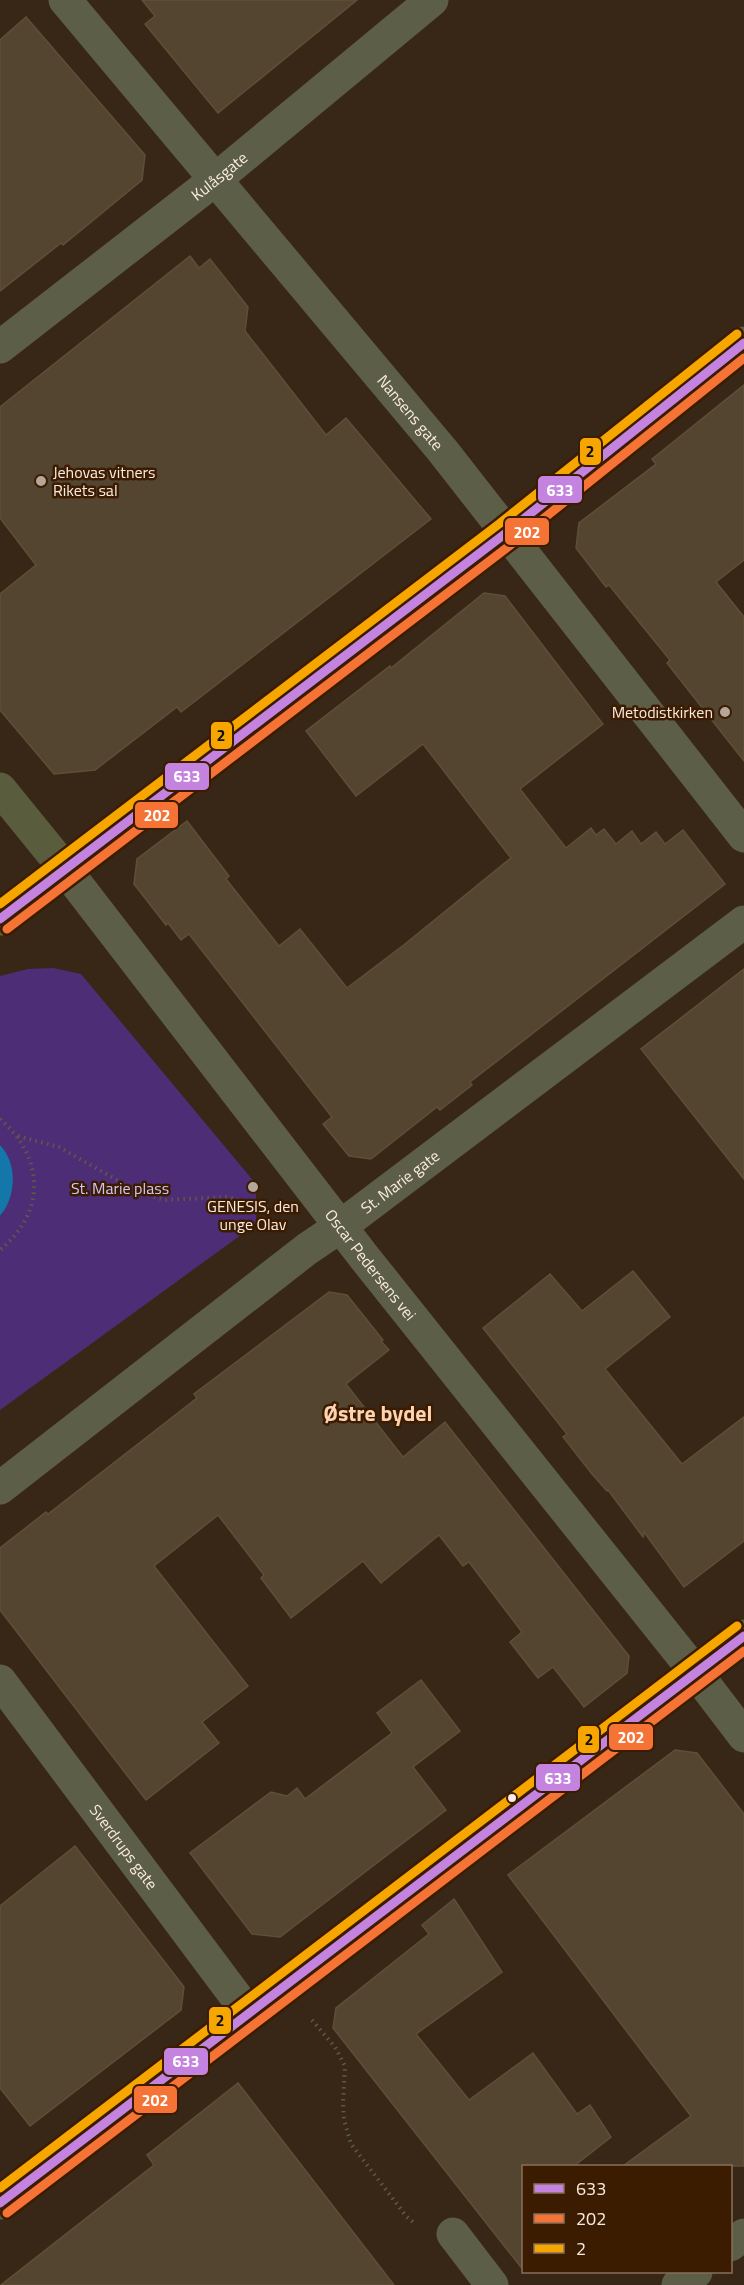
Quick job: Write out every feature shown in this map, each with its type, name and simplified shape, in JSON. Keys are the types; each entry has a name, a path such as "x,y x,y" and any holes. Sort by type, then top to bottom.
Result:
{"main road":[{"name":"Oscar Pedersens vei","path":"0,789 65,869"},
{"path":"0,919 65,869"}],"street":[{"name":"Nansens gate","path":"65,0 442,450 744,836"},
{"name":"Kulåsgate","path":"0,347 216,179 432,0"},
{"path":"65,869 506,533 744,343"},
{"name":"Oscar Pedersens vei","path":"65,869 341,1226 696,1672 744,1736"},
{"name":"St. Marie gate","path":"0,1488 307,1249 341,1226 744,922"},
{"path":"0,2203 744,1636"},
{"name":"Sverdrups gate","path":"0,1681 249,2014"},
{"path":"453,2234 492,2285"},
{"path":"678,2285 693,2273"}],"path":[{"path":"0,1119 18,1136 29,1156 35,1180 33,1201 26,1221 14,1238 0,1250"},
{"path":"18,1136 59,1147 138,1192 164,1200 227,1197 276,1209"},
{"path":"286,1985 335,2047 345,2066 344,2120 351,2144 406,2216 419,2226 453,2234"}],"green space":[{"name":"St. Marie plass","path":"53,968 81,974 256,1184 256,1224 0,1410 0,1216 2,1214 3,1149 0,1145 0,976 28,969"}],"water":[{"path":"0,1145 10,1161 13,1181 9,1200 0,1216"}],"building":[{"path":"142,0 357,0 218,113 145,24 155,16"},
{"path":"26,17 145,155 142,180 63,245 61,243 0,291 0,40"},
{"path":"190,256 199,268 210,259 248,307 245,331 326,435 346,418 431,519 181,712 177,707 95,770 54,774 0,710 0,594 36,565 0,518 0,407"},
{"path":"744,385 744,560 716,582 744,617 744,761 667,663 670,660 609,585 606,587 576,548 579,523 656,464 652,459"},
{"path":"484,593 505,596 603,724 520,789 566,848 591,828 596,835 604,829 616,844 632,831 641,844 656,832 665,844 683,830 725,884 470,1082 472,1085 440,1110 437,1107 371,1159 349,1156 323,1124 332,1117 189,934 181,940 168,923 166,925 134,884 137,859 187,821 229,876 226,879 279,946 300,929 347,988 405,944 511,858 423,744 356,796 306,731 390,666 391,668"},
{"path":"744,969 744,1179 641,1049"},
{"path":"633,1271 670,1317 605,1369 682,1464 744,1417 744,1541 684,1587 644,1532 643,1537 608,1490 592,1474 563,1437 567,1434 483,1328 550,1274 582,1311"},
{"path":"329,1292 347,1295 389,1350 346,1384 403,1457 445,1422 629,1656 627,1673 584,1707 553,1667 538,1678 510,1642 522,1632 469,1562 463,1566 439,1535 381,1583 363,1561 291,1618 261,1578 264,1575 218,1515 154,1566 248,1686 202,1722 219,1743 146,1800 0,1610 0,1548 46,1512 48,1514 197,1398 194,1394"},
{"path":"421,1680 460,1731 413,1767 446,1810 280,1937 252,1934 190,1853 271,1792 287,1796 297,1788 305,1799 392,1733 377,1713"},
{"path":"675,1750 697,1753 744,1814 744,2166 624,2165 691,2116 508,1875"},
{"path":"75,1846 184,1987 181,2010 30,2126 0,2088 0,1906"},
{"path":"454,1899 502,1972 416,2034 469,2100 533,2053 577,2114 590,2105 611,2137 575,2165 522,2165 522,2268 333,2028 336,2008 429,1934 422,1925"},
{"path":"238,2083 394,2285 1,2285 154,2165 147,2155"}],"transit line":[{"name":"2","path":"0,904 499,524 737,334"},
{"name":"633","path":"0,919 506,533 744,343"},
{"name":"202","path":"7,929 513,543 744,358"},
{"name":"2","path":"0,2188 737,1626"},
{"name":"633","path":"0,2203 744,1636"},
{"name":"202","path":"7,2213 744,1651"}],"place":[{"name":"Jehovas vitners Rikets sal","path":"41,481"},
{"name":"Metodistkirken","path":"725,712"},
{"name":"GENESIS, den unge Olav","path":"253,1187"}],"district":[{"name":"Østre bydel","path":"378,1413"}]}
